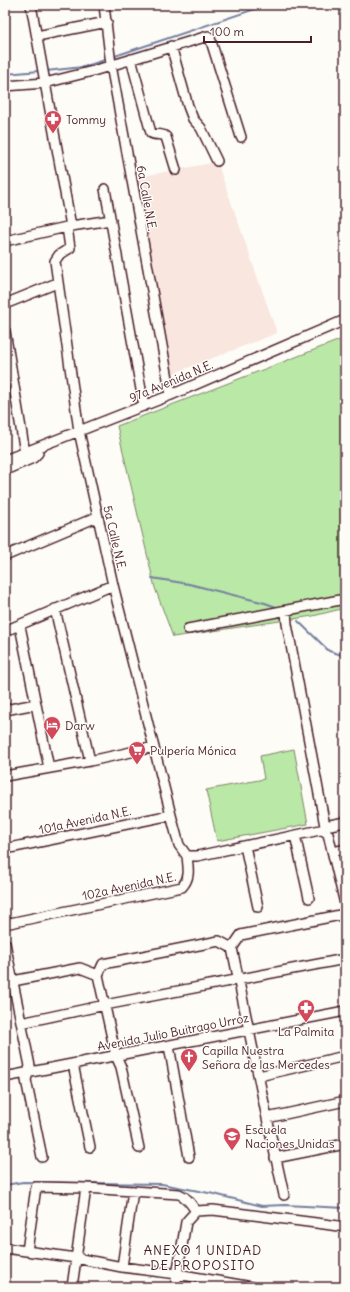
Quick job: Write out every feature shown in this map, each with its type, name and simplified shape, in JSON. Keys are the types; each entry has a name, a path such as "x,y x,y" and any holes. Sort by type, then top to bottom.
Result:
{"street":[{"path":"31,5 69,227"},
{"name":"6a Calle N.E.","path":"104,5 111,65 171,395"},
{"path":"37,36 107,22"},
{"path":"5,86 111,65 206,35 210,37 241,137"},
{"path":"171,46 193,119 201,128 217,161"},
{"path":"131,59 151,133 166,137 176,170"},
{"path":"105,189 144,406"},
{"path":"5,241 69,227 111,220"},
{"name":"5a Calle N.E.","path":"69,227 70,248 59,255 55,261 79,432 113,585 171,814 179,845 187,856"},
{"path":"5,304 57,283"},
{"name":"97a Avenida N.E.","path":"5,460 171,395 345,320"},
{"path":"5,331 25,453"},
{"path":"5,470 33,458 38,453 37,448"},
{"path":"5,556 97,517"},
{"path":"5,632 113,585"},
{"path":"188,629 345,599"},
{"path":"55,609 90,761"},
{"path":"286,611 287,624 325,829 328,834 343,887 345,904"},
{"path":"20,626 49,768"},
{"path":"5,710 36,704"},
{"path":"5,776 90,761 154,747"},
{"name":"101a Avenida N.E.","path":"5,849 171,814"},
{"path":"187,856 197,856 325,829 345,822"},
{"path":"295,835 309,898"},
{"path":"245,846 258,907"},
{"path":"333,852 345,850"},
{"name":"102a Avenida N.E.","path":"5,924 182,887 187,882 189,876 187,856"},
{"path":"284,1195 232,948 241,935 345,914"},
{"path":"139,1148 98,975 103,964 219,941 232,948"},
{"path":"5,944 30,1066 26,1080 42,1157"},
{"path":"21,1023 105,1005 345,959"},
{"path":"13,982 80,968 98,975"},
{"name":"Avenida Julio Buitrago Urroz","path":"5,1077 345,1011"},
{"path":"169,1046 189,1157"},
{"path":"259,1076 345,1056"},
{"path":"73,1064 90,1147"},
{"path":"267,1118 345,1102"},
{"path":"275,1158 345,1144"},
{"path":"27,1251 36,1187 86,1188 179,1194 183,1195 196,1211"},
{"path":"72,1287 86,1188"},
{"path":"122,1267 133,1191"},
{"path":"175,1287 186,1222 196,1211 213,1210 345,1228"},
{"path":"5,1248 252,1287"}],"shaded area":[{"path":"338,5 345,5 345,24 342,15"},
{"path":"217,162 277,333 169,375 133,178"}],"green space":[{"path":"345,338 345,608 313,616 173,637 155,588 117,426"},
{"path":"294,749 308,824 217,841 206,790 264,779 260,756"}],"waterway":[{"path":"112,57 267,5"},
{"path":"46,71 83,67 108,59"},
{"path":"5,74 40,71"},
{"path":"152,578 189,584 265,603 279,608"},
{"path":"298,621 329,651 345,656"},
{"path":"5,1185 23,1182 162,1184 214,1194 262,1206 285,1205 345,1208"}],"place":[{"name":"Tommy","path":"53,134"},
{"name":"Darw","path":"52,740"},
{"name":"Pulpería Mónica","path":"137,765"},
{"name":"La Palmita","path":"306,1023"},
{"name":"Capilla Nuestra Señora de las Mercedes","path":"189,1072"},
{"name":"Escuela Naciones Unidas","path":"232,1151"}],"district":[{"name":"ANEXO 1 UNIDAD DE PROPOSITO","path":"203,1258"}]}
